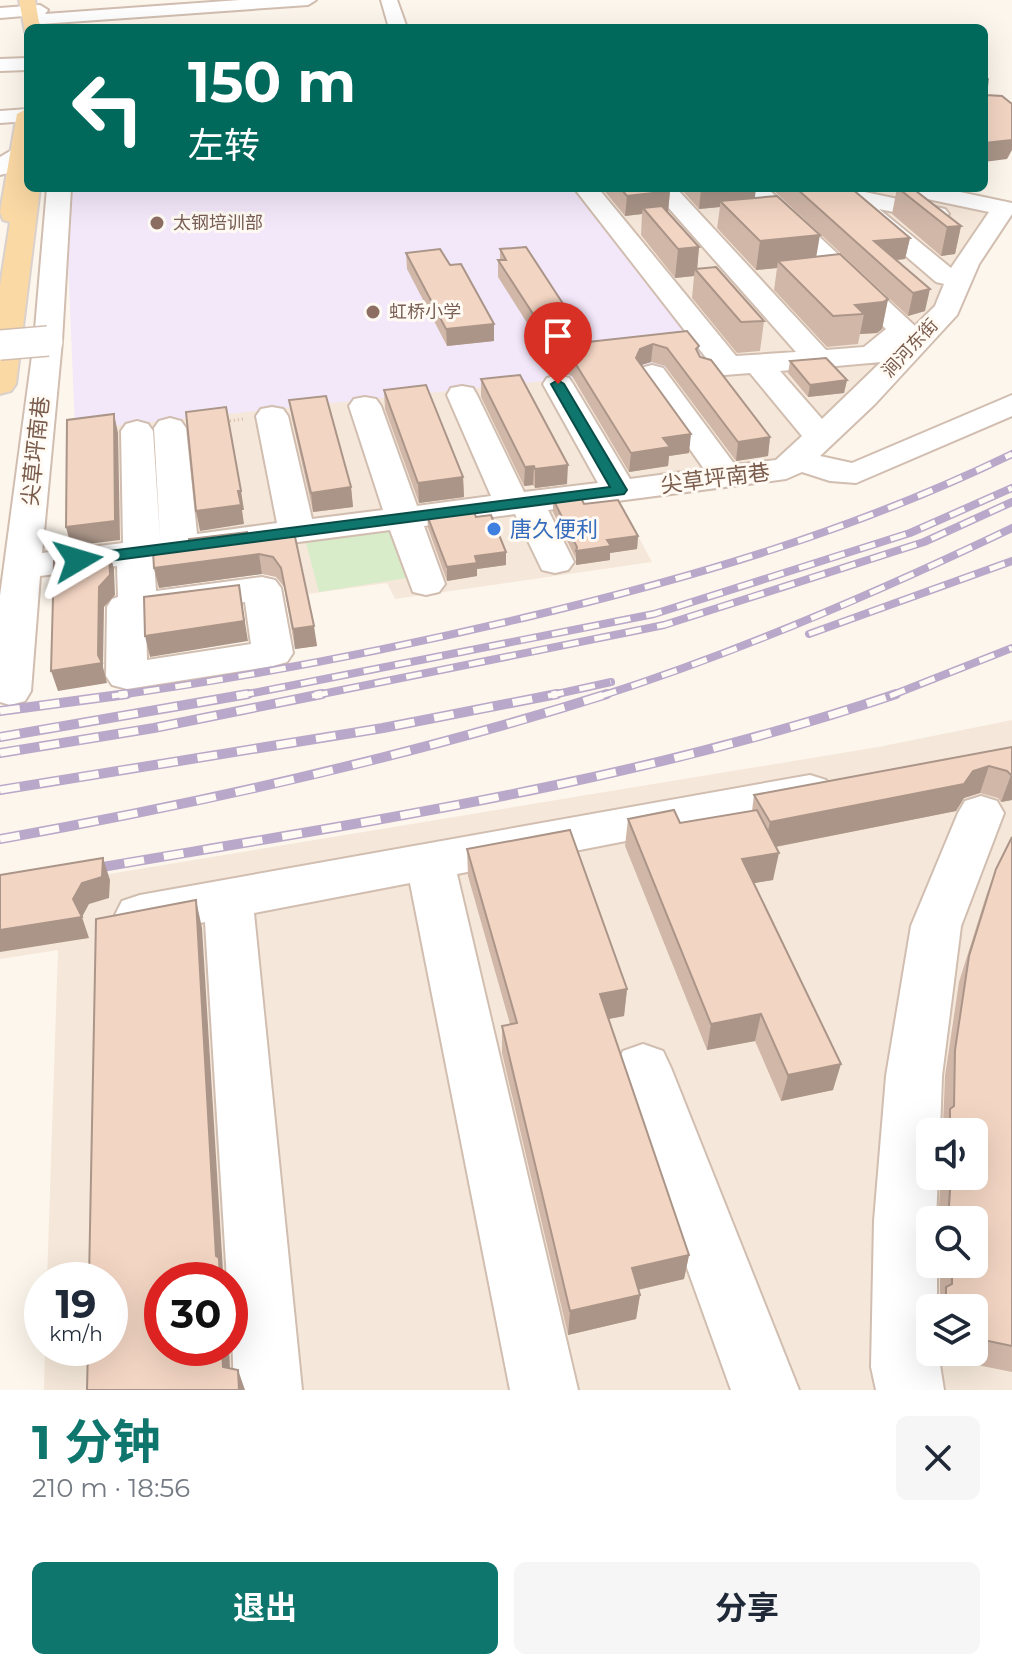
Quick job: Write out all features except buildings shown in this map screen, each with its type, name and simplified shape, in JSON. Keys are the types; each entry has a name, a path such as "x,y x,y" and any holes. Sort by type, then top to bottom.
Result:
{"main road":[{"path":"0,285 11,152 24,124"},
{"path":"0,384 27,192"}],"street":[{"path":"0,13 36,14 308,0"},
{"path":"389,0 397,24"},
{"path":"0,65 24,64"},
{"path":"0,117 24,115"},
{"path":"0,168 11,152"},
{"path":"10,691 11,553 43,192"},
{"name":"尖草坪南巷","path":"59,192 48,341 11,553 138,552 180,547 726,477 802,455"},
{"path":"589,192 802,455 830,471 856,473 1012,404"},
{"path":"667,192 819,360"},
{"path":"834,192 993,225 1004,208 926,192"},
{"path":"849,195 945,276"},
{"path":"733,366 872,355 903,329 779,212 752,201"},
{"path":"617,227 721,217"},
{"name":"涧河东街","path":"802,455 911,349 947,309 966,264 993,225"},
{"path":"811,275 842,272"},
{"path":"721,284 780,278"},
{"path":"667,290 694,287"},
{"path":"0,345 48,341"},
{"path":"652,374 726,477"},
{"path":"558,384 619,490"},
{"path":"462,395 519,503 555,562"},
{"path":"365,406 426,584"},
{"path":"272,416 297,532"},
{"path":"153,430 180,547"},
{"path":"137,605 138,552 153,430"},
{"path":"108,921 851,784"},
{"path":"910,1390 905,1367 905,1221 914,1076 936,926 981,813"},
{"path":"430,862 544,1390"},
{"path":"228,899 268,1390"},
{"path":"643,1068 765,1390"}],"path":[{"path":"153,430 272,416"}],"shaded area":[{"name":"虹桥小学","path":"71,192 584,192 716,363 75,430 68,260"},
{"path":"573,192 919,192 997,208 938,309 792,458 610,484 652,562 395,599 387,583 308,594 297,542 69,572 75,430"},
{"path":"1012,720 1012,1390 44,1390 45,1366 128,1366 128,1262 48,1262 58,950 0,959 0,892 878,747"}],"green space":[{"path":"402,529 419,576 319,592 306,543"}],"railway":[{"path":"112,696 370,652 649,586 833,529 1012,454 1009,456"},
{"path":"238,696 654,614 910,533 1012,488"},
{"path":"312,696 664,625 924,542 1012,502"},
{"path":"606,694 706,660 809,619 1012,528"},
{"path":"809,634 1012,561"},
{"path":"892,695 1012,648"},
{"path":"557,694 611,682"},
{"path":"0,711 127,694"},
{"path":"0,737 248,694"},
{"path":"0,753 154,728 322,694"},
{"path":"0,790 383,728 557,694"},
{"path":"548,696 557,694"},
{"path":"0,839 154,810 382,758 606,694"},
{"path":"601,696 606,694"},
{"path":"892,695 896,694"},
{"path":"85,870 392,817 596,776 797,725 892,695"}],"place":[{"name":"太钢培训部","path":"157,223"},
{"name":"虹桥小学","path":"373,312"},
{"name":"唐久便利","path":"494,529"}],"route":[{"path":"78,560 619,490 558,384"}]}
